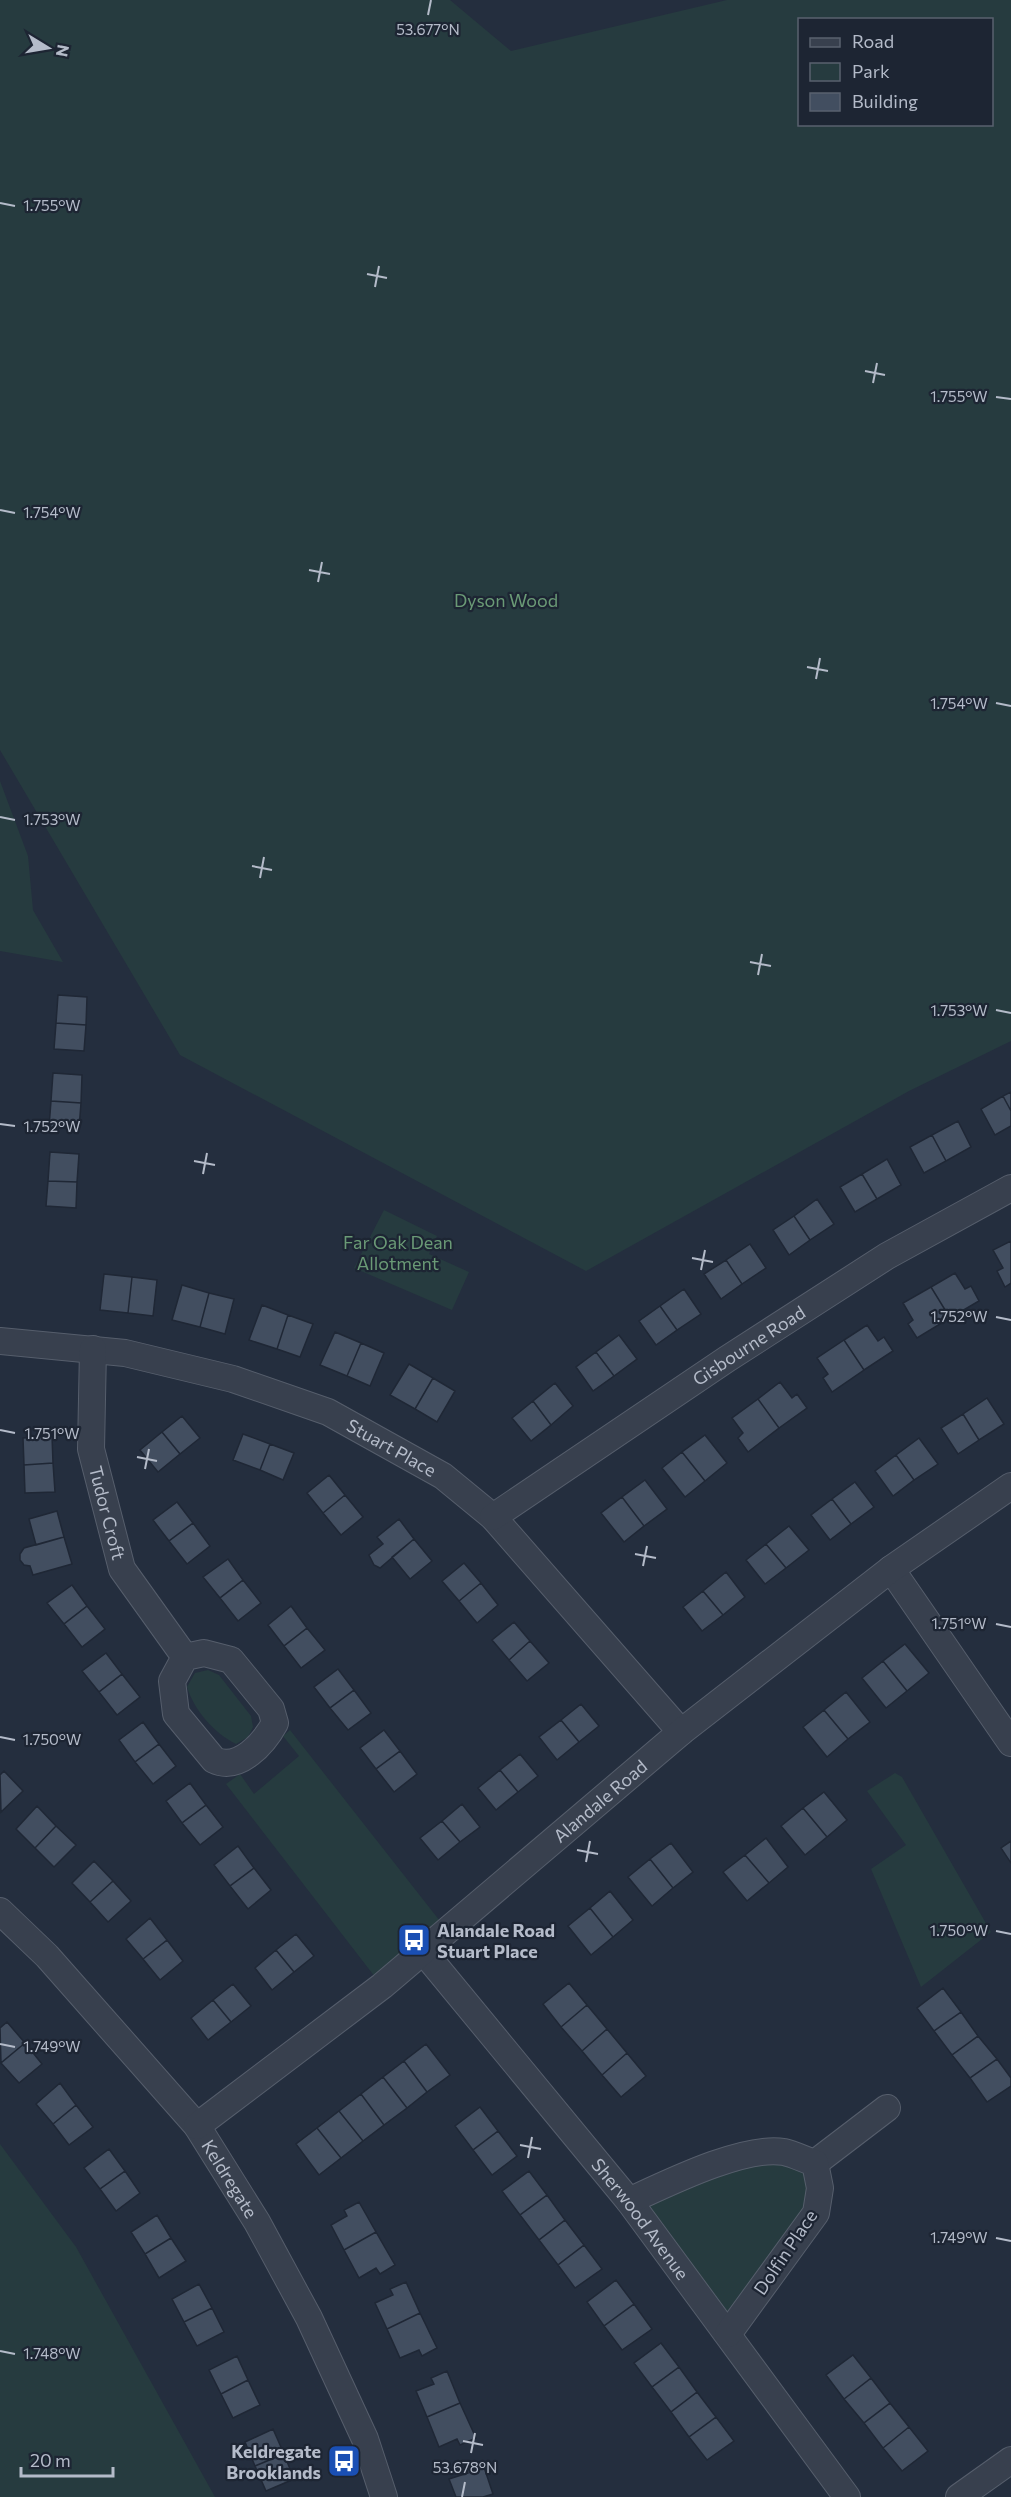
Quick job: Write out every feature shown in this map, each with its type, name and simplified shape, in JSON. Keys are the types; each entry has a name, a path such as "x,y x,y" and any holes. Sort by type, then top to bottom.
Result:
{"street":[{"name":"Gisbourne Road","path":"493,1517 727,1359 887,1256 1011,1188"},
{"name":"Stuart Place","path":"0,1341 125,1353 233,1379 328,1412 443,1476 493,1517 681,1732"},
{"name":"Tudor Croft","path":"93,1349 91,1449 122,1569 185,1657"},
{"name":"Alandale Road","path":"197,2126 382,1986 681,1732 891,1569 1011,1485"},
{"path":"891,1569 1011,1743"},
{"path":"204,1653 231,1660 271,1709 275,1723 267,1737 236,1763 221,1764 214,1760 176,1714 172,1681 185,1657 204,1653"},
{"name":"Keldregate","path":"0,1911 47,1956 197,2126 257,2222 309,2318 365,2439 384,2497"},
{"name":"Sherwood Avenue","path":"423,1951 629,2201 847,2497"},
{"path":"629,2201 687,2175 760,2152 783,2152 814,2163 887,2108"},
{"name":"Dolfin Place","path":"728,2334 816,2213 820,2188 814,2163"},
{"path":"959,2497 1011,2460"}],"green space":[{"name":"Dyson Wood","path":"0,0 450,0 511,51 727,0 1011,0 1011,1041 909,1091 586,1271 180,1055 0,750"},
{"path":"0,781 28,856 33,910 63,962 0,951"},
{"name":"Far Oak Dean Allotment","path":"384,1210 437,1236 429,1254 469,1272 452,1310 354,1268"},
{"path":"208,1670 219,1675 251,1716 253,1727 248,1737 236,1744 213,1727 190,1696 187,1687 195,1673"},
{"path":"290,1730 447,1930 382,1986 226,1784 240,1774 254,1794 299,1756 283,1736"},
{"path":"895,1773 902,1777 991,1932 921,1987 871,1869 906,1845 867,1791"},
{"path":"0,2144 76,2247 215,2497 0,2497"},
{"path":"783,2152 820,2188 728,2334 629,2201"}],"building":[{"path":"58,995 87,997 86,1025 56,1023"},
{"path":"56,1023 86,1025 84,1051 54,1049"},
{"path":"53,1073 82,1075 81,1103 51,1101"},
{"path":"1011,1092 1011,1111 1003,1096"},
{"path":"1003,1096 1011,1111 1011,1126 995,1135 981,1109"},
{"path":"51,1101 81,1103 79,1129 49,1127"},
{"path":"958,1121 971,1147 946,1161 932,1135"},
{"path":"932,1135 946,1161 924,1173 910,1147"},
{"path":"50,1152 79,1154 77,1182 48,1181"},
{"path":"887,1159 901,1185 877,1199 862,1174"},
{"path":"862,1174 877,1199 855,1212 840,1187"},
{"path":"48,1181 77,1182 76,1208 46,1206"},
{"path":"817,1199 834,1224 810,1240 794,1216"},
{"path":"794,1216 810,1240 789,1255 773,1230"},
{"path":"1011,1241 1011,1283 1005,1287 997,1271 1003,1268 993,1250"},
{"path":"750,1244 766,1268 742,1284 726,1260"},
{"path":"726,1260 742,1284 721,1299 704,1274"},
{"path":"955,1273 965,1289 971,1286 979,1301 950,1318 931,1287"},
{"path":"104,1274 132,1277 128,1313 100,1310"},
{"path":"132,1277 157,1280 153,1316 128,1313"},
{"path":"182,1285 209,1293 200,1327 172,1320"},
{"path":"931,1287 950,1318 917,1338 908,1324 913,1320 903,1303"},
{"path":"684,1289 701,1314 677,1330 660,1306"},
{"path":"209,1293 234,1299 225,1334 200,1327"},
{"path":"262,1305 288,1315 277,1349 249,1340"},
{"path":"660,1306 677,1330 656,1345 639,1321"},
{"path":"288,1315 313,1324 300,1357 277,1349"},
{"path":"867,1325 878,1341 884,1337 893,1351 864,1370 844,1340"},
{"path":"335,1332 361,1343 347,1376 320,1365"},
{"path":"619,1335 637,1359 614,1376 596,1352"},
{"path":"844,1340 864,1370 832,1392 823,1378 828,1374 817,1358"},
{"path":"361,1343 384,1353 370,1386 347,1376"},
{"path":"596,1352 614,1376 593,1391 576,1367"},
{"path":"409,1364 433,1378 415,1409 390,1395"},
{"path":"433,1378 455,1391 437,1422 415,1409"},
{"path":"780,1382 792,1398 797,1394 807,1408 779,1428 758,1399"},
{"path":"555,1383 573,1406 551,1425 533,1401"},
{"path":"987,1398 1004,1424 979,1440 963,1414"},
{"path":"758,1399 779,1428 748,1452 738,1438 743,1433 732,1418"},
{"path":"533,1401 551,1425 531,1441 512,1418"},
{"path":"963,1414 979,1440 958,1454 941,1428"},
{"path":"182,1416 200,1438 180,1454 162,1432"},
{"path":"162,1432 180,1454 158,1472 140,1450"},
{"path":"243,1434 270,1444 260,1470 233,1460"},
{"path":"705,1435 727,1463 705,1481 682,1452"},
{"path":"52,1436 53,1463 24,1465 23,1438"},
{"path":"919,1438 938,1464 914,1480 896,1455"},
{"path":"270,1444 294,1453 283,1480 260,1470"},
{"path":"682,1452 705,1481 685,1497 662,1468"},
{"path":"896,1455 914,1480 893,1496 875,1471"},
{"path":"53,1463 55,1492 25,1493 24,1465"},
{"path":"329,1475 345,1495 323,1513 307,1493"},
{"path":"645,1480 667,1509 644,1526 622,1497"},
{"path":"855,1482 874,1507 851,1524 832,1499"},
{"path":"345,1495 363,1517 341,1535 323,1513"},
{"path":"622,1497 644,1526 624,1542 601,1513"},
{"path":"832,1499 851,1524 830,1540 811,1515"},
{"path":"177,1502 193,1523 169,1541 153,1520"},
{"path":"57,1511 64,1537 36,1545 29,1519"},
{"path":"399,1519 414,1539 380,1568 374,1565 369,1555 383,1544 377,1537"},
{"path":"193,1523 210,1546 187,1564 169,1541"},
{"path":"789,1526 809,1550 786,1568 766,1544"},
{"path":"64,1537 72,1564 33,1575 30,1566 24,1565 20,1560 20,1554 24,1548"},
{"path":"414,1539 432,1561 410,1579 392,1557"},
{"path":"766,1544 786,1568 765,1584 746,1560"},
{"path":"228,1559 243,1580 220,1598 203,1577"},
{"path":"464,1563 481,1583 459,1601 442,1581"},
{"path":"726,1572 745,1597 723,1615 703,1591"},
{"path":"243,1580 261,1603 238,1621 220,1598"},
{"path":"481,1583 498,1605 477,1623 459,1601"},
{"path":"72,1585 87,1606 64,1624 47,1603"},
{"path":"703,1591 723,1615 702,1631 683,1607"},
{"path":"87,1606 105,1629 82,1647 64,1624"},
{"path":"291,1606 307,1628 284,1646 268,1625"},
{"path":"514,1622 530,1641 509,1660 492,1640"},
{"path":"307,1628 325,1650 301,1668 284,1646"},
{"path":"530,1641 549,1663 527,1681 509,1660"},
{"path":"905,1644 929,1673 907,1691 883,1661"},
{"path":"106,1653 122,1674 99,1692 82,1671"},
{"path":"883,1661 907,1691 886,1708 862,1678"},
{"path":"338,1669 354,1690 330,1708 314,1687"},
{"path":"122,1674 140,1697 117,1715 99,1692"},
{"path":"354,1690 371,1713 348,1730 330,1708"},
{"path":"846,1692 870,1722 848,1739 824,1710"},
{"path":"581,1704 599,1726 579,1742 561,1720"},
{"path":"824,1710 848,1739 827,1757 803,1727"},
{"path":"561,1720 579,1742 557,1760 539,1737"},
{"path":"143,1722 159,1744 135,1762 119,1740"},
{"path":"384,1730 400,1751 376,1769 360,1748"},
{"path":"159,1744 176,1766 153,1784 135,1762"},
{"path":"400,1751 417,1774 394,1792 376,1769"},
{"path":"520,1754 538,1776 518,1792 500,1770"},
{"path":"500,1770 518,1792 496,1810 478,1788"},
{"path":"4,1771 23,1791 1,1812 0,1775"},
{"path":"190,1783 206,1805 182,1823 166,1801"},
{"path":"824,1792 847,1820 827,1837 803,1808"},
{"path":"462,1804 480,1827 460,1842 442,1821"},
{"path":"206,1805 223,1827 200,1845 182,1823"},
{"path":"37,1806 56,1826 35,1848 16,1829"},
{"path":"803,1808 827,1837 805,1855 781,1826"},
{"path":"442,1821 460,1842 438,1860 420,1838"},
{"path":"56,1826 76,1845 54,1867 35,1848"},
{"path":"766,1838 788,1867 769,1883 745,1855"},
{"path":"1011,1841 1011,1863 1001,1848"},
{"path":"671,1843 693,1872 673,1888 650,1859"},
{"path":"238,1846 254,1868 230,1886 214,1865"},
{"path":"745,1855 769,1883 747,1901 723,1872"},
{"path":"650,1859 673,1888 652,1906 628,1877"},
{"path":"94,1861 113,1881 90,1902 72,1883"},
{"path":"254,1868 271,1890 248,1909 230,1886"},
{"path":"113,1881 131,1901 108,1922 90,1902"},
{"path":"610,1891 633,1920 613,1937 590,1908"},
{"path":"590,1908 613,1937 591,1955 568,1926"},
{"path":"150,1918 167,1940 143,1959 126,1939"},
{"path":"296,1934 314,1956 294,1972 276,1950"},
{"path":"167,1940 183,1961 160,1980 143,1959"},
{"path":"276,1950 294,1972 272,1990 255,1968"},
{"path":"569,1983 587,2005 561,2027 543,2004"},
{"path":"233,1984 251,2006 231,2022 213,2000"},
{"path":"943,1988 961,2012 934,2031 917,2008"},
{"path":"213,2000 231,2022 208,2040 191,2018"},
{"path":"587,2005 607,2029 582,2051 561,2027"},
{"path":"961,2012 978,2036 952,2055 934,2031"},
{"path":"7,2022 25,2043 1,2063 0,2028"},
{"path":"607,2029 627,2053 602,2075 582,2051"},
{"path":"978,2036 997,2059 970,2078 952,2055"},
{"path":"25,2043 42,2064 19,2083 1,2063"},
{"path":"426,2044 450,2075 427,2092 404,2061"},
{"path":"627,2053 646,2076 621,2097 602,2075"},
{"path":"997,2059 1011,2078 1011,2086 987,2102 970,2078"},
{"path":"404,2061 427,2092 407,2108 383,2077"},
{"path":"383,2077 407,2108 384,2125 361,2094"},
{"path":"60,2083 76,2105 53,2124 36,2104"},
{"path":"361,2094 384,2125 363,2141 339,2111"},
{"path":"76,2105 93,2127 69,2145 53,2124"},
{"path":"480,2107 498,2131 473,2150 455,2126"},
{"path":"339,2111 363,2141 341,2158 317,2128"},
{"path":"317,2128 341,2158 319,2175 296,2144"},
{"path":"498,2131 517,2156 492,2175 473,2150"},
{"path":"109,2149 125,2171 100,2189 84,2168"},
{"path":"125,2171 140,2193 116,2211 100,2189"},
{"path":"529,2171 547,2195 520,2215 502,2191"},
{"path":"547,2195 565,2220 539,2240 520,2215"},
{"path":"359,2202 376,2232 344,2250 331,2225 347,2216 344,2210"},
{"path":"157,2215 171,2238 145,2254 131,2232"},
{"path":"565,2220 584,2245 558,2265 539,2240"},
{"path":"376,2232 395,2265 380,2274 376,2268 359,2278 344,2250"},
{"path":"171,2238 186,2261 159,2278 145,2254"},
{"path":"584,2245 602,2269 575,2288 558,2265"},
{"path":"616,2280 634,2304 604,2326 587,2302"},
{"path":"406,2282 420,2313 387,2329 375,2303 393,2295 390,2289"},
{"path":"199,2284 212,2308 184,2322 172,2299"},
{"path":"634,2304 652,2329 622,2350 604,2326"},
{"path":"212,2308 224,2332 197,2346 184,2322"},
{"path":"420,2313 437,2348 422,2356 419,2350 400,2358 387,2329"},
{"path":"661,2343 679,2367 652,2387 634,2363"},
{"path":"853,2355 871,2378 844,2399 826,2375"},
{"path":"237,2356 248,2380 221,2394 209,2370"},
{"path":"679,2367 697,2392 671,2412 652,2387"},
{"path":"447,2371 460,2403 427,2417 416,2391 434,2384 431,2378"},
{"path":"871,2378 890,2403 864,2423 844,2399"},
{"path":"248,2380 260,2405 233,2418 221,2394"},
{"path":"697,2392 716,2417 689,2437 671,2412"},
{"path":"460,2403 476,2438 460,2445 457,2439 439,2447 427,2417"},
{"path":"890,2403 909,2427 883,2448 864,2423"},
{"path":"716,2417 734,2441 707,2460 689,2437"},
{"path":"909,2427 928,2451 902,2471 883,2448"},
{"path":"273,2429 284,2454 255,2466 245,2442"},
{"path":"284,2454 294,2479 266,2491 255,2466"},
{"path":"482,2461 493,2494 483,2497 456,2497 449,2479 468,2473 466,2466"}],"place":[{"name":"Alandale Road Stuart Place","path":"414,1940"},
{"name":"Keldregate Brooklands","path":"344,2461"}]}
